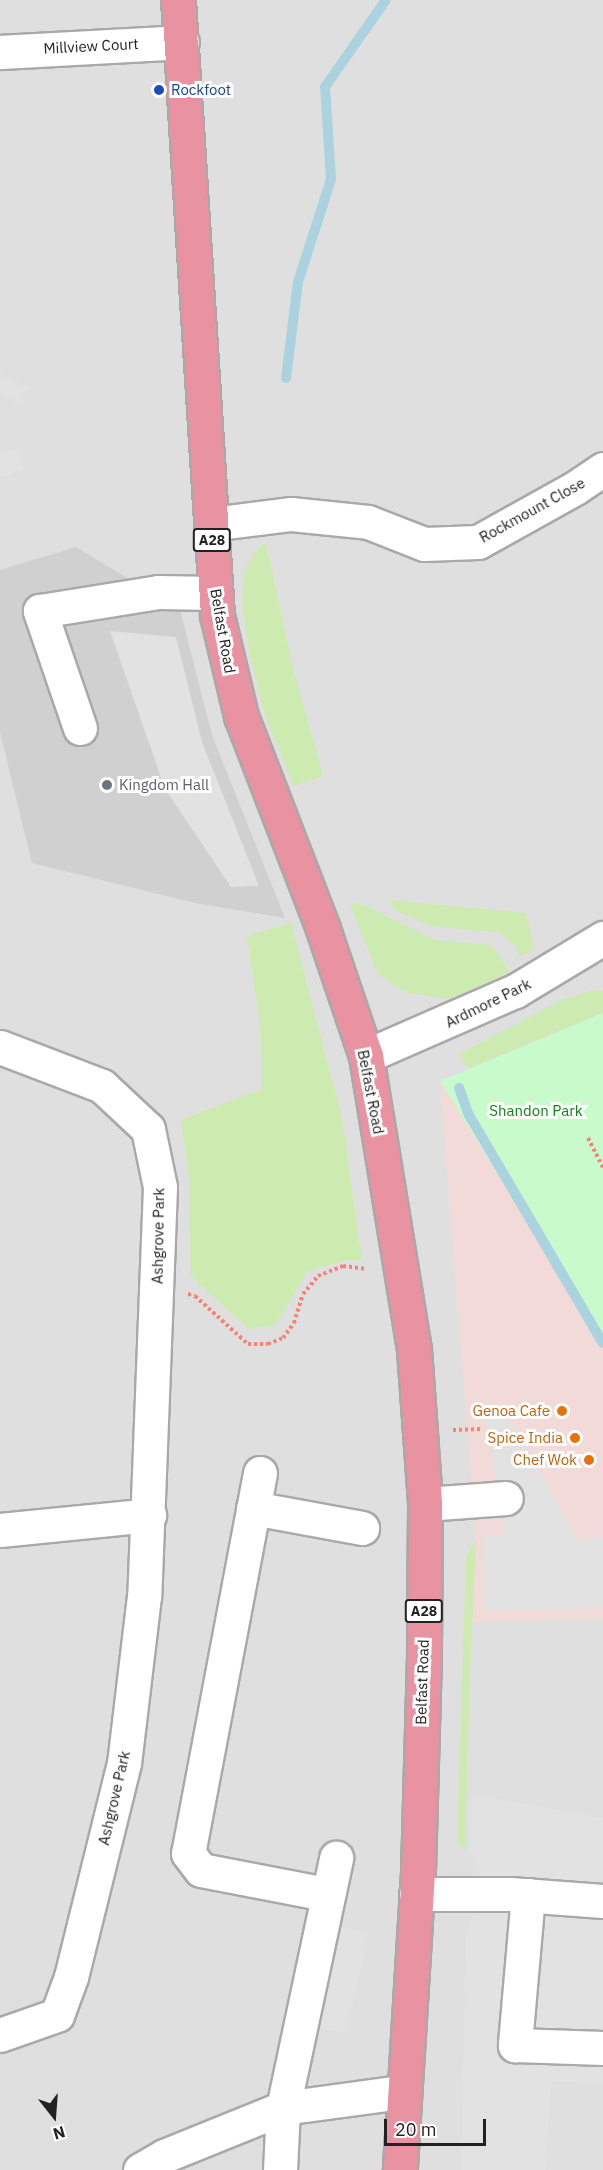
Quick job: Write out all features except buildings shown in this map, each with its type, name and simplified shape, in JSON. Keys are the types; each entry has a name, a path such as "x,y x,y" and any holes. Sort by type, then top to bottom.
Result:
{"highway":[{"name":"Belfast Road","path":"178,0 215,593 241,716 323,929 366,1056 414,1349 425,1504 416,1894 402,2092 400,2170"}],"street":[{"name":"Millview Court","path":"0,52 182,42"},
{"name":"Rockmount Close","path":"211,524 291,514 368,522 424,544 478,542 575,488 603,469"},
{"path":"80,728 40,611 158,592 215,593"},
{"name":"Ardmore Park","path":"366,1056 515,991 603,938"},
{"name":"Ashgrove Park","path":"0,1047 102,1086 148,1129 160,1187 144,1596 124,1763 71,1977 57,2015 0,2035"},
{"path":"260,1473 188,1853 201,1870 326,1893"},
{"path":"425,1504 506,1498"},
{"path":"253,1508 362,1528"},
{"path":"0,1530 148,1515"},
{"path":"280,2170 283,2108 326,1893 336,1858"},
{"path":"416,1894 528,1895 603,1901"},
{"path":"528,1895 515,2045 603,2048"},
{"path":"140,2170 164,2156 283,2108 402,2092"}],"path":[{"path":"588,1138 603,1167"},
{"path":"181,1293 195,1296 248,1344 268,1344 283,1338 294,1323 303,1294 318,1276 344,1266 376,1270"},
{"path":"451,1430 482,1429"}],"shaded area":[{"path":"0,0 603,0 603,2170 0,2170"},
{"path":"0,374 28,388 20,404 0,394"},
{"path":"19,448 25,470 0,477 0,453"},
{"path":"76,547 142,587 173,582 212,735 285,918 195,903 32,863 0,732 0,570"},
{"path":"110,631 176,637 202,742 259,886 231,887 165,789"},
{"path":"440,1081 603,1345 603,1618 472,1622 476,1539"},
{"path":"483,1401 502,1410 518,1433 577,1539 603,1537 603,1608 484,1611 482,1536 505,1534"},
{"path":"471,1794 603,1818 603,2084 551,2081 546,2170 461,2170 466,1936 479,1895 478,1877 470,1852"},
{"path":"334,1925 369,1933 346,2033 311,2025"}],"green space":[{"path":"266,543 292,664 323,776 294,786 265,716 249,652 242,600 245,570 258,548"},
{"path":"388,900 526,913 534,950 520,956 514,944 498,932 435,927 396,911"},
{"path":"358,902 435,940 492,945 510,972 449,999 407,993 378,974 350,905"},
{"path":"291,923 342,1118 362,1261 347,1260 306,1272 284,1312 272,1326 248,1329 191,1276 189,1178 181,1120 262,1089 260,1024 247,936"},
{"path":"594,990 603,991 603,1013 468,1068 459,1054 564,999"},
{"name":"Shandon Park","path":"603,1013 603,1345 440,1081"},
{"path":"476,1539 465,1851 457,1842 466,1557"}],"waterway":[{"path":"286,378 298,282 331,179 325,87 386,0"},
{"path":"459,1088 469,1115 603,1343"}],"place":[{"name":"Rockfoot","path":"159,90"},
{"name":"Kingdom Hall","path":"107,785"},
{"name":"Genoa Cafe","path":"562,1411"},
{"name":"Spice India","path":"575,1438"},
{"name":"Chef Wok","path":"589,1460"}]}
